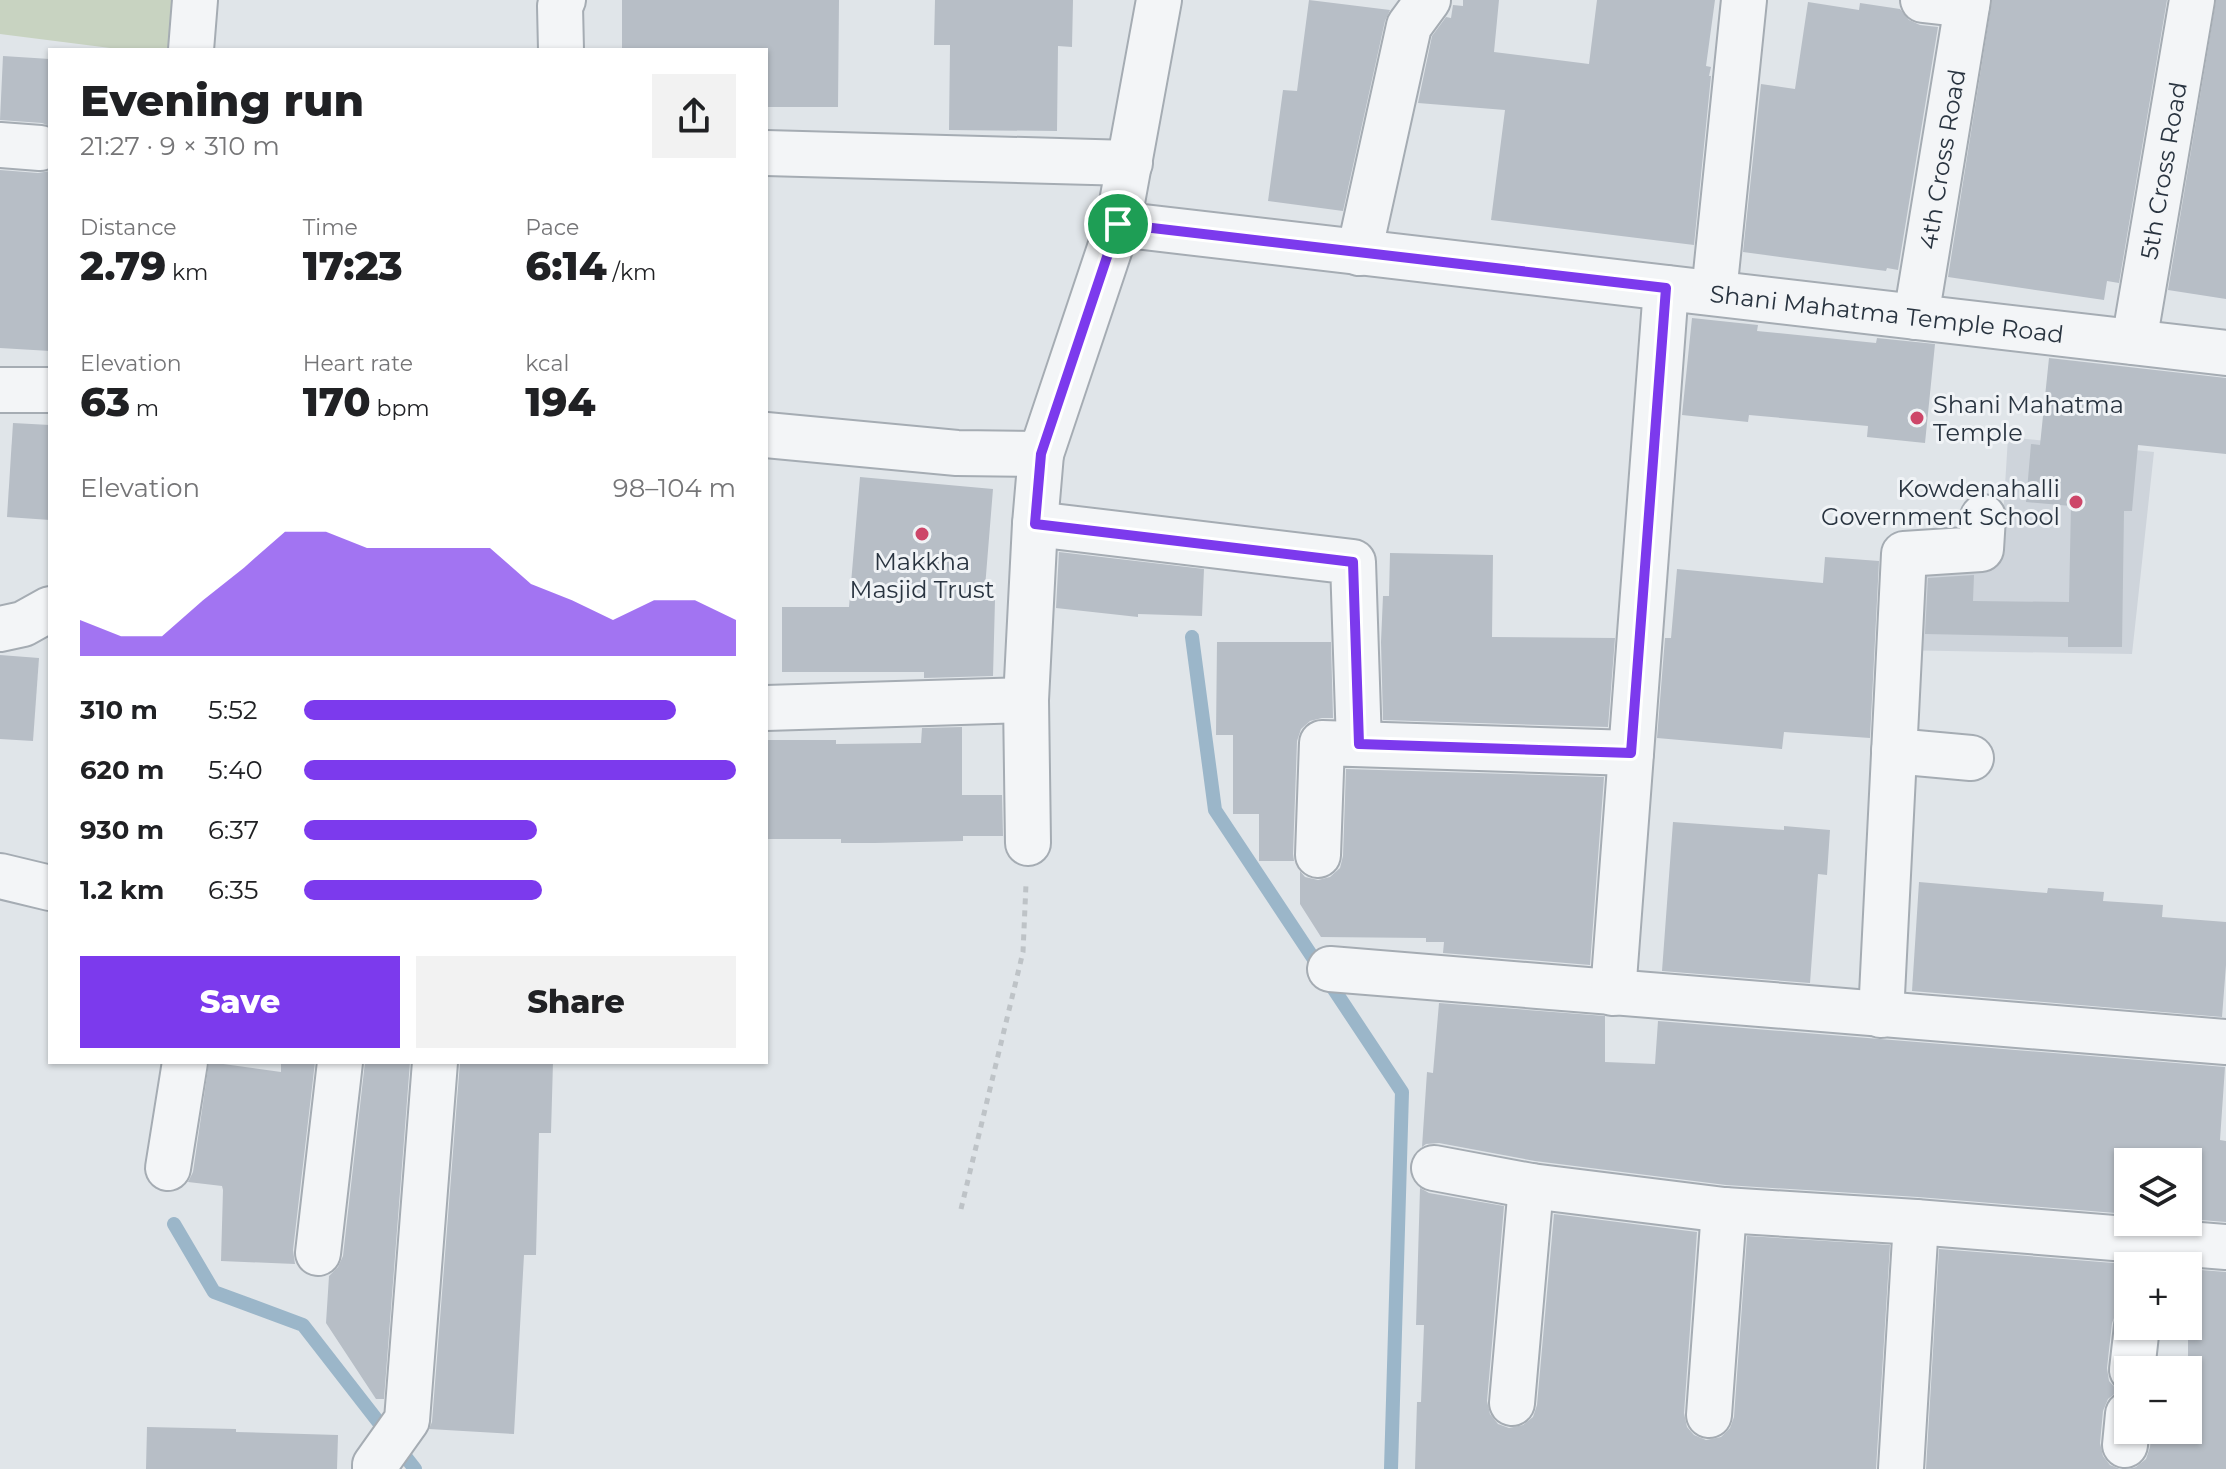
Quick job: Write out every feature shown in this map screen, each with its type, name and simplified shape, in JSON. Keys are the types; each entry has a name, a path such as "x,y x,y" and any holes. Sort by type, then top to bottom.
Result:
{"street":[{"path":"191,48 195,0"},
{"path":"1028,843 1026,700 1041,454 1118,224 1159,0"},
{"path":"1359,253 1409,26 1428,0"},
{"path":"1714,293 1744,0"},
{"path":"1923,0 1968,2"},
{"name":"5th Cross Road","path":"2134,342 2192,0"},
{"path":"561,2 561,48"},
{"name":"4th Cross Road","path":"1916,317 1968,2"},
{"path":"768,153 1130,163"},
{"name":"Shani Mahatma Temple Road","path":"1118,224 2226,353"},
{"path":"1613,993 1666,288"},
{"path":"0,390 48,390"},
{"path":"768,435 957,453 1041,454"},
{"path":"1881,1015 1904,554 1981,549 1983,517"},
{"path":"1035,524 1353,562 1359,744"},
{"path":"0,629 23,624 48,610"},
{"path":"768,708 1026,700"},
{"path":"1318,855 1322,743 1631,753"},
{"path":"1894,751 1971,758"},
{"path":"0,876 48,888"},
{"path":"1330,969 2226,1042"},
{"path":"168,1168 185,1064"},
{"path":"318,1253 340,1064"},
{"path":"375,1469 407,1420 435,1064"},
{"path":"1434,1168 1531,1186 1724,1210 1916,1222 2130,1252"},
{"path":"1512,1403 1531,1186"},
{"path":"1709,1415 1724,1210"},
{"path":"1901,1469 1916,1222"},
{"path":"2167,1252 2226,1247"}],"path":[{"path":"961,1209 1023,952 1028,843"}],"shaded area":[{"name":"Kowdenahalli Government School","path":"2008,437 2154,452 2132,654 1890,650 1896,555 2001,551"}],"green space":[{"path":"0,0 177,0 174,48 110,48 0,34"}],"building":[{"path":"622,0 839,0 838,107 768,107 768,48 622,48"},
{"path":"935,0 1073,0 1072,47 1058,46 1057,131 949,130 950,45 934,45"},
{"path":"1309,0 1390,10 1343,211 1268,201 1283,90 1297,91"},
{"path":"1463,0 1499,0 1494,52 1589,64 1597,0 1715,0 1706,66 1711,67 1711,76 1694,245 1491,220 1505,110 1418,103 1432,36 1446,17 1451,18 1453,5 1463,6"},
{"path":"1992,0 2167,0 2119,283 2107,281 2104,300 1948,277"},
{"path":"2216,0 2226,0 2226,299 2168,290"},
{"path":"1808,2 1859,10 1860,3 1900,9 1909,20 1938,27 1898,270 1743,252 1761,84 1795,89"},
{"path":"3,56 48,59 48,125 0,120"},
{"path":"0,170 48,171 48,351 0,348"},
{"path":"1692,318 1758,325 1757,331 1876,343 1877,338 1935,344 1925,443 1867,437 1868,426 1749,415 1748,422 1682,415"},
{"path":"2049,358 2226,378 2226,454 2138,445 2132,511 2124,511 2122,647 2068,647 2068,637 1925,634 1928,578 1974,575 1973,601 2069,602 2071,506 2026,502 2031,444 2040,445"},
{"path":"13,423 48,425 48,520 7,517"},
{"path":"860,477 993,489 984,600 995,600 993,676 924,678 924,672 782,672 782,607 849,607"},
{"path":"1059,552 1204,569 1202,616 1138,614 1138,617 1056,608"},
{"path":"1390,553 1493,555 1492,637 1615,638 1608,727 1383,720 1381,642 1383,596 1389,596"},
{"path":"1825,557 1879,561 1870,738 1784,732 1782,749 1657,738 1665,638 1671,638 1677,569 1823,583"},
{"path":"1217,642 1331,642 1333,718 1310,721 1301,729 1297,741 1294,861 1259,861 1259,814 1233,814 1233,735 1216,735"},
{"path":"0,655 39,658 33,741 0,739"},
{"path":"962,727 962,795 1002,795 1003,836 963,836 963,841 875,843 841,843 841,839 768,839 768,740 836,740 836,744 921,743 922,728"},
{"path":"1346,769 1604,777 1590,965 1443,953 1444,942 1426,942 1426,938 1321,937 1300,904 1300,871 1305,877 1318,880 1330,877 1340,868"},
{"path":"1673,822 1830,830 1827,875 1818,874 1810,983 1662,971"},
{"path":"1919,882 2047,893 2048,888 2104,892 2103,901 2163,905 2162,917 2226,922 2222,1017 1912,991"},
{"path":"1439,1003 1605,1016 1605,1062 1655,1064 1658,1021 2225,1067 2220,1140 2226,1141 2226,1222 2202,1220 2202,1148 2114,1148 2114,1213 1726,1185 1535,1161 1439,1143 1422,1147 1427,1072 1433,1073"},
{"path":"209,1064 281,1072 281,1064 315,1064 293,1250 295,1264 221,1261 222,1186 188,1182 193,1172"},
{"path":"365,1064 410,1064 384,1399 376,1399 326,1323 329,1276 343,1256"},
{"path":"460,1064 553,1064 551,1133 539,1133 536,1255 524,1255 514,1434 429,1429"},
{"path":"1420,1188 1429,1193 1504,1206 1487,1401 1490,1414 1498,1424 1509,1428 1523,1425 1533,1417 1537,1405 1554,1214 1697,1232 1684,1413 1687,1427 1694,1435 1706,1440 1721,1437 1730,1428 1734,1417 1747,1236 1890,1245 1876,1469 1415,1469 1424,1325 1416,1325"},
{"path":"1939,1249 2114,1263 2114,1318 2107,1368 2114,1394 2103,1411 2100,1443 2103,1456 2110,1465 2120,1469 1926,1469"},
{"path":"2202,1270 2226,1272 2226,1469 2128,1469 2146,1459 2150,1444 2202,1444 2202,1356 2188,1356 2188,1340 2202,1340"},
{"path":"147,1427 338,1435 337,1469 146,1469"}],"waterway":[{"path":"1192,637 1215,810 1402,1092 1391,1469"},
{"path":"174,1224 214,1292 303,1325 415,1469"}],"place":[{"name":"Shani Mahatma Temple","path":"1917,418"},
{"name":"Kowdenahalli Government School","path":"2076,502"},
{"name":"Makkha Masjid Trust","path":"922,534"}],"route":[{"path":"1118,224 1666,288 1631,753 1359,744 1353,562 1035,524 1041,454 1118,224"}]}
